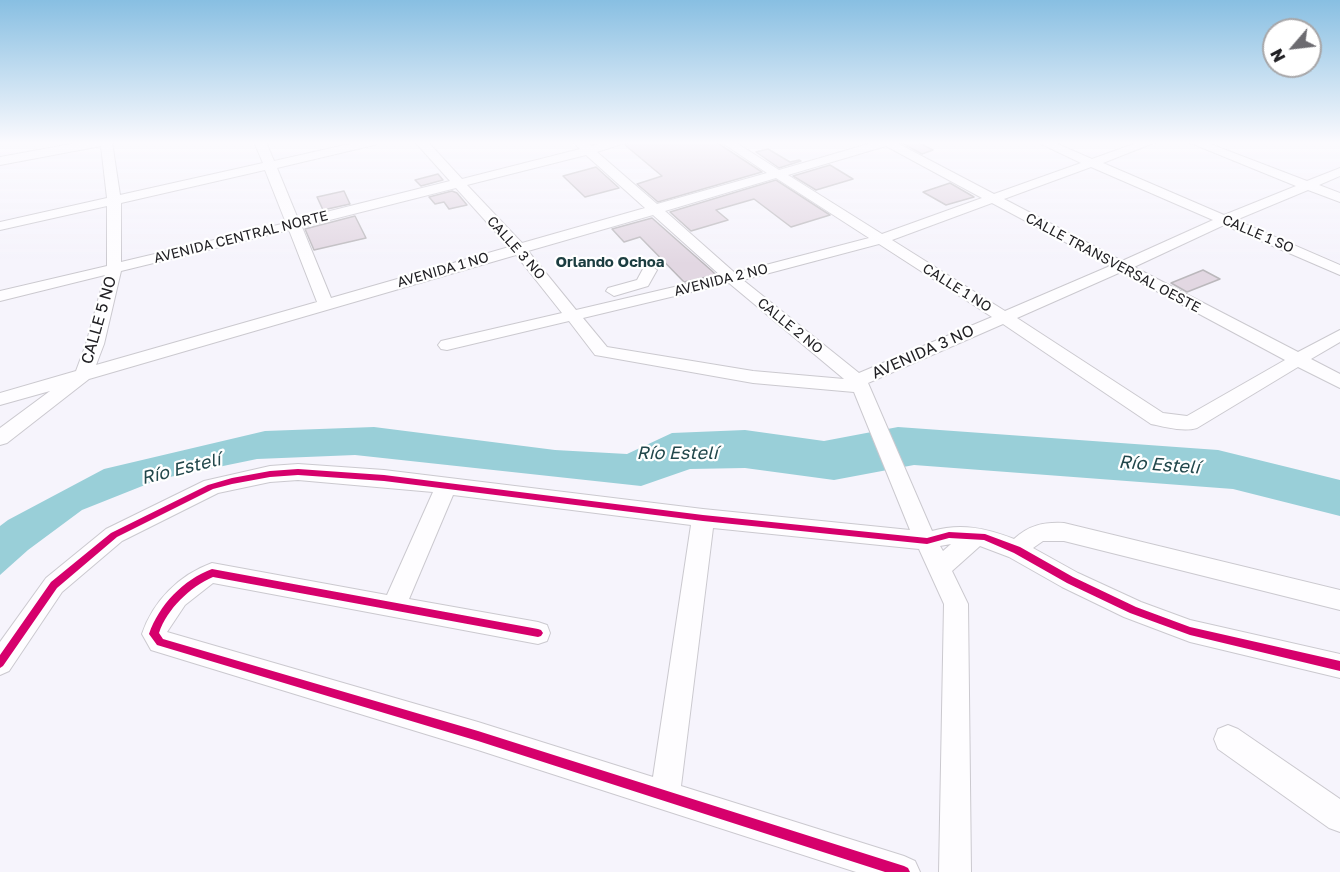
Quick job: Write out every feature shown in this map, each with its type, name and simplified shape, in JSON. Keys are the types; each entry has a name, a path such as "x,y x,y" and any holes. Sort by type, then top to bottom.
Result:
{"street":[{"name":"CALLE 5 NO","path":"0,438 84,374 95,344 114,268 114,200 111,183"},
{"path":"0,226 193,183"},
{"path":"276,183 326,304"},
{"name":"AVENIDA CENTRAL NORTE","path":"0,296 457,183"},
{"name":"CALLE 3 NO","path":"457,183 518,248 603,351 753,377 859,384"},
{"name":"CALLE 2 NO","path":"624,183 732,278 859,384"},
{"name":"AVENIDA 1 NO","path":"0,399 748,183"},
{"name":"CALLE 1 NO","path":"792,183 1004,317 1158,419 1190,423 1298,361"},
{"name":"CALLE TRANSVERSAL OESTE","path":"963,183 1340,382"},
{"name":"AVENIDA 2 NO","path":"447,345 574,315 643,292 732,278 881,239 1034,183"},
{"name":"CALLE 1 SO","path":"1136,183 1340,270"},
{"path":"1299,183 1340,198"},
{"name":"AVENIDA 3 NO","path":"859,384 1004,317 1315,183"},
{"path":"603,294 643,292 649,270"},
{"path":"1298,361 1340,335"},
{"path":"859,384 909,504 956,604 955,872"},
{"path":"0,663 54,585 114,535 211,488 232,481 298,472 447,486 703,518 927,541 949,535 985,537 1017,550 1070,580 1133,610 1180,628 1340,666"},
{"path":"394,605 447,486"},
{"path":"665,796 703,518"},
{"path":"1017,550 1032,535 1046,530 1064,532 1340,600"},
{"path":"939,567 975,537"},
{"path":"538,633 212,573 190,584 156,623 154,634 160,642 478,736 904,872"},
{"path":"1228,739 1340,817"}],"water":[{"name":"Río Estelí","path":"374,427 555,450 627,454 672,433 745,430 824,441 898,427 1218,450 1340,480 1340,516 1233,489 914,465 834,480 745,468 690,469 641,486 355,455 257,459 160,479 82,510 28,550 0,575 0,526 104,469 265,431"}],"building":[{"path":"418,183 433,183 421,186"},
{"path":"570,183 613,183 619,188 585,197"},
{"path":"641,183 725,183 658,202 637,184"},
{"path":"767,183 780,183 830,215 791,227 754,199 716,210 728,220 691,231 670,212"},
{"path":"804,183 841,183 816,190"},
{"path":"950,183 974,197 946,205 923,192"},
{"path":"344,191 350,204 323,210 317,197"},
{"path":"452,191 457,193 467,205 449,209 444,202 435,204 429,197"},
{"path":"355,216 366,238 314,250 305,229"},
{"path":"652,218 716,275 684,282 640,237 624,242 612,229"},
{"path":"1203,270 1220,279 1187,292 1171,283"}],"cycle path":[{"path":"0,663 54,585 114,535 211,487 270,474 298,472 384,478 703,518 927,541 949,535 985,537 1017,550 1070,580 1133,610 1190,631 1340,666"},
{"path":"538,633 212,573 195,582 177,598 162,616 154,634 160,642 478,736 904,872"}],"district":[{"name":"Orlando Ochoa","path":"610,262"}]}
